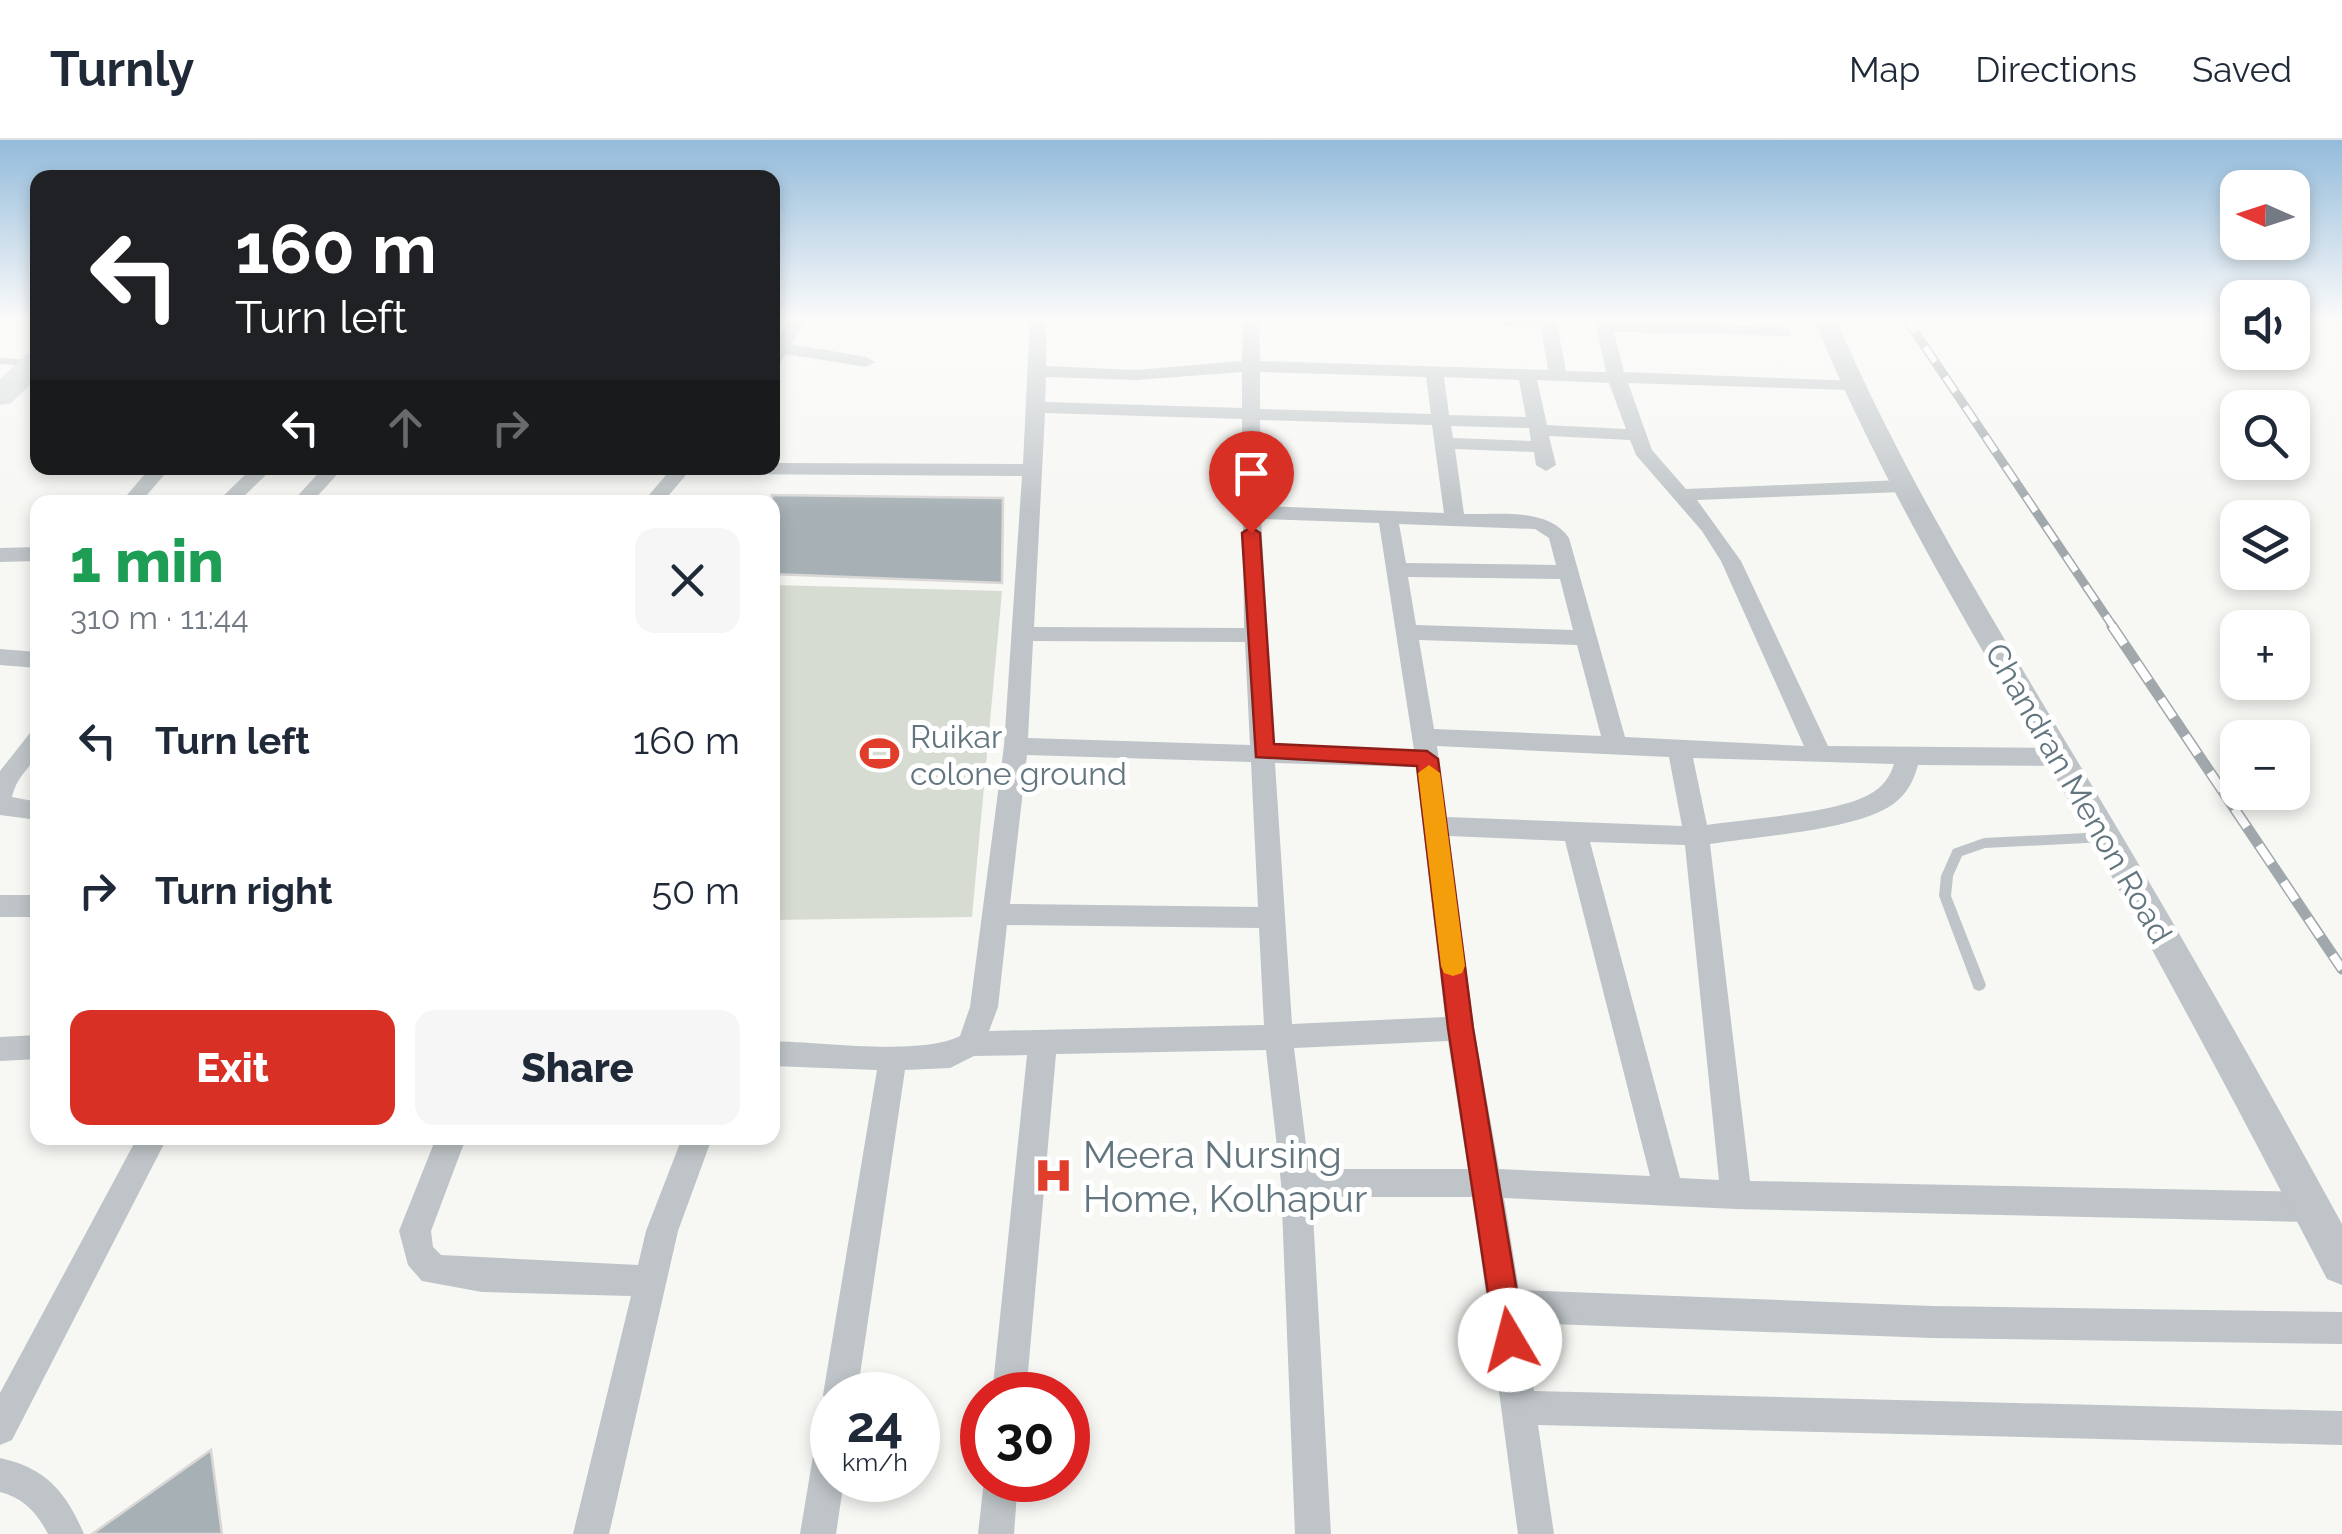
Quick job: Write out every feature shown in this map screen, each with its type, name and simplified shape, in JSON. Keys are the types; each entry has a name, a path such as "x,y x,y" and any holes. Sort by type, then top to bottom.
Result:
{"highway":[{"path":"0,412 23,382"}],"street":[{"path":"971,1044 984,1007 1016,746 1037,382"},
{"path":"1250,382 1250,512 1256,635 1279,1038 1296,1184 1313,1534"},
{"path":"1436,382 1455,518"},
{"path":"1528,382 1540,441"},
{"path":"1618,382 1635,435 1654,468 1731,560 1820,755"},
{"path":"1773,382 1850,385"},
{"name":"Chandran Menon Road","path":"1849,382 1902,486 2221,1036 2342,1266"},
{"path":"1036,406 1442,420 1540,441"},
{"path":"1445,443 1635,435"},
{"path":"780,468 1030,470"},
{"path":"136,495 154,475"},
{"path":"235,495 256,475"},
{"path":"308,495 327,475"},
{"path":"658,495 676,475"},
{"path":"1680,495 1902,486"},
{"path":"1250,512 1455,518 1546,525 1559,538 1615,745"},
{"path":"1388,517 1425,748 1460,1028 1505,1306 1536,1534"},
{"path":"0,555 30,554"},
{"path":"1396,570 1568,572"},
{"path":"1406,632 1586,638"},
{"path":"1023,634 1256,635"},
{"path":"0,657 30,659"},
{"path":"1016,746 1264,752 1615,745 1820,755 2060,757"},
{"path":"30,749 3,784 0,797 5,807 30,810"},
{"path":"1680,750 1697,836 1736,1195"},
{"path":"1436,826 1697,836 1850,812 1879,801 1901,782 1908,756"},
{"path":"1575,832 1669,1192"},
{"path":"0,906 30,906"},
{"path":"998,914 1274,918"},
{"path":"780,1052 893,1058 950,1055 971,1044 1043,1040 1279,1038 1460,1028"},
{"path":"1011,1372 1043,1040"},
{"path":"0,1050 30,1048"},
{"path":"844,1372 893,1058"},
{"path":"0,1428 148,1145"},
{"path":"448,1145 415,1232 419,1254 433,1270 482,1276 652,1282"},
{"path":"591,1534 662,1232 694,1145"},
{"path":"1296,1184 1484,1183 1736,1195 2311,1207"},
{"path":"1505,1306 1932,1322 2342,1328"},
{"path":"1519,1408 2342,1428"},
{"path":"0,1475 24,1479 55,1505 66,1534"},
{"path":"818,1534 823,1502"},
{"path":"996,1534 999,1502"}],"lane":[{"path":"1979,985 1945,896 1946,876 1957,854 1984,843 2106,837"}],"shaded area":[{"name":"Ruikar colone ground","path":"780,585 1002,591 972,917 780,920"}],"building":[{"path":"780,495 1003,498 1002,583 780,574"},
{"path":"211,1450 222,1534 92,1534"}],"railway":[{"path":"1949,382 2114,628"},
{"path":"2112,626 2342,969"}],"slow traffic":[{"path":"1429,773 1453,966"}],"place":[{"name":"Ruikar colone ground","path":"880,754"},
{"name":"Meera Nursing Home, Kolhapur","path":"1053,1176"}],"route":[{"path":"1251,533 1264,752 1427,759 1460,1028 1510,1340"}]}
